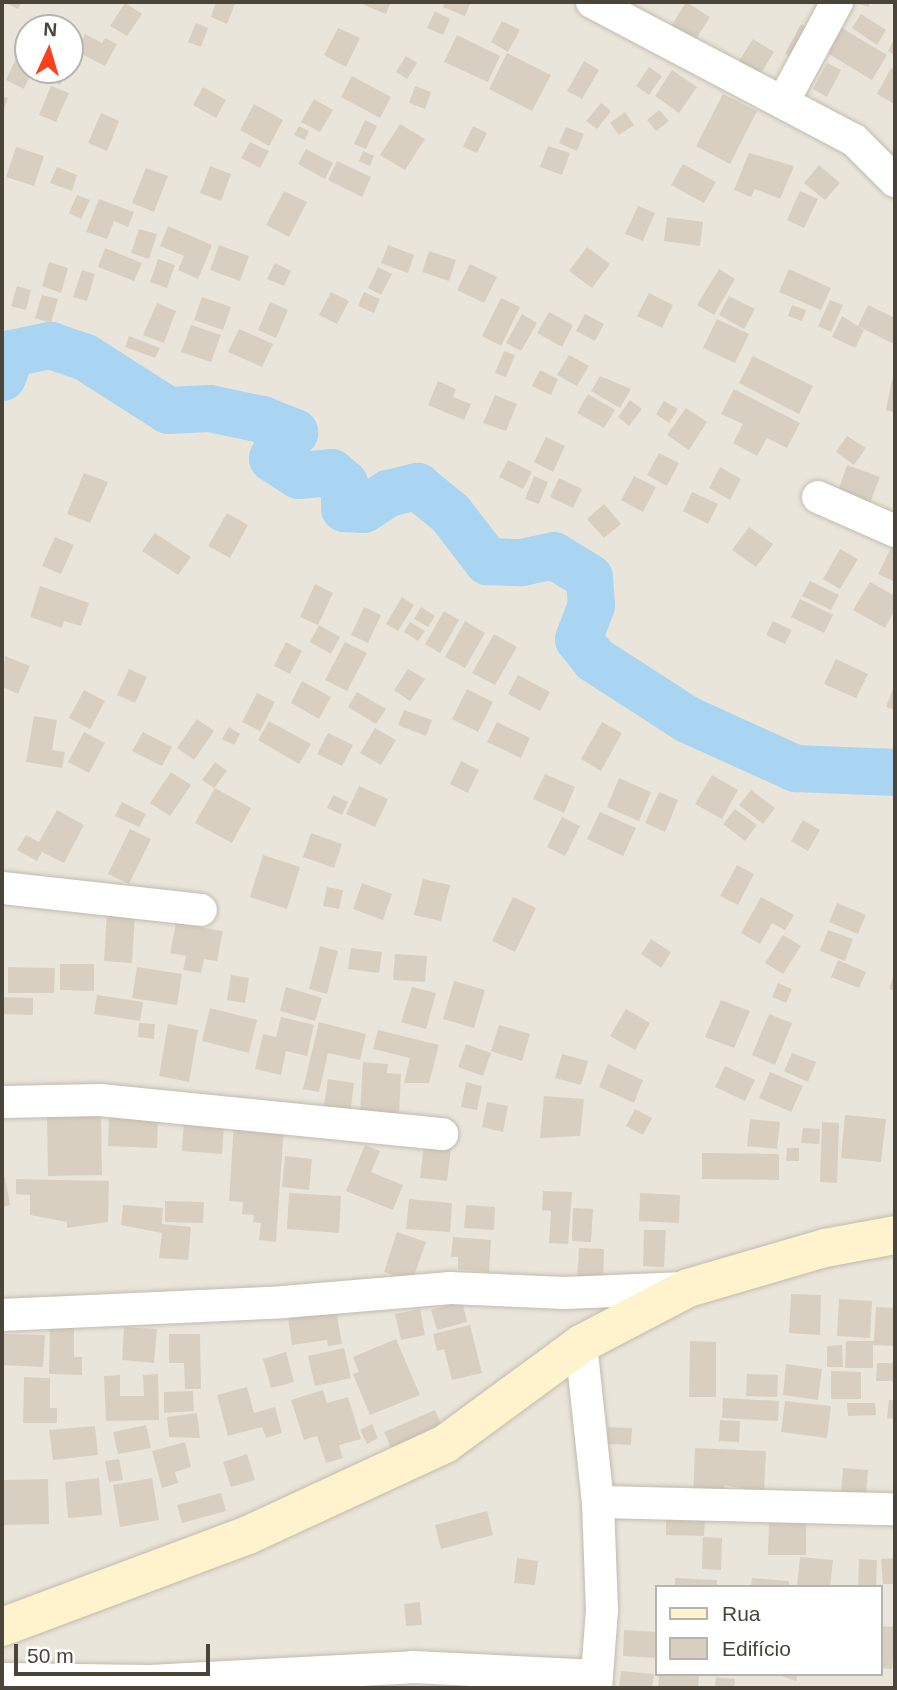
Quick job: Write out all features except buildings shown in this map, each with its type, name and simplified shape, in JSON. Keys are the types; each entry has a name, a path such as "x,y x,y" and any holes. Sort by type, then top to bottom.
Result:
{"street":[{"path":"592,2 854,140 895,181"},
{"path":"783,102 837,2"},
{"path":"818,497 895,531"},
{"path":"2,888 201,910"},
{"path":"2,1102 100,1100 442,1134"},
{"path":"2,1627 248,1535 445,1444 581,1344 688,1288 825,1248 895,1235"},
{"path":"2,1315 284,1302 450,1288 565,1293 688,1288"},
{"path":"2,1679 150,1681 413,1667 597,1682 602,1610 598,1502 581,1344"},
{"path":"598,1502 895,1509"}],"shaded area":[{"path":"2,2 895,2 895,1688 2,1688"}],"waterway":[{"path":"2,377 11,353 50,345 85,357 168,410 209,408 262,419 294,432 281,440 272,458 298,475 331,472 344,483 344,508 363,509 388,493 417,486 450,513 487,561 521,562 553,555 589,577 591,605 578,639 594,659 687,719 795,768 895,772"}]}
